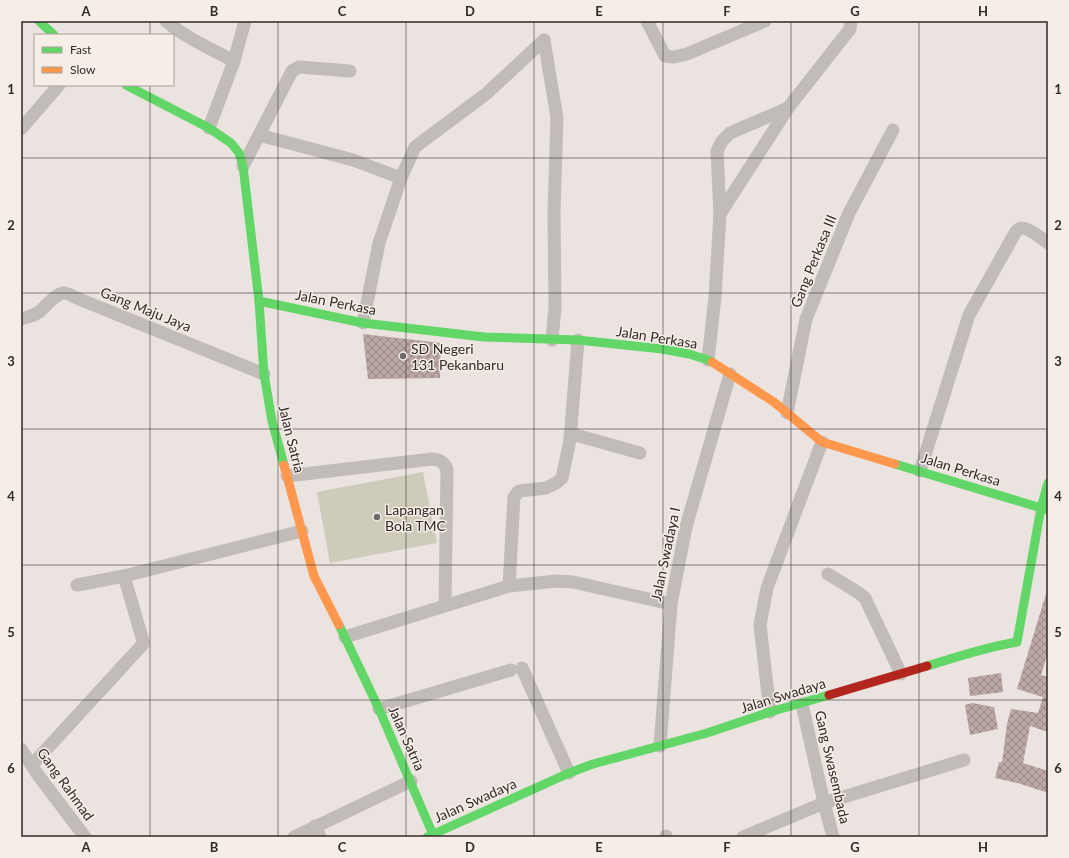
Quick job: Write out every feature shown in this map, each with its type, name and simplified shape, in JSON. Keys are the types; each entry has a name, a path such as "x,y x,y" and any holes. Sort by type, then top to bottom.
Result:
{"street":[{"path":"39,21 53,34"},
{"path":"166,21 192,38 234,61"},
{"path":"209,128 234,61 245,21"},
{"path":"647,21 665,56 674,57 687,54 765,21"},
{"path":"720,214 788,108 849,24"},
{"path":"363,323 379,244 401,178 415,147 486,94 544,40 557,118 554,212 556,306 552,340"},
{"path":"243,166 292,71 299,67 350,71"},
{"path":"21,129 59,86"},
{"name":"Jalan Satria","path":"128,86 209,128 231,143 239,153 243,166 259,301 264,374 272,421 314,576 379,709 411,781 432,836"},
{"path":"708,360 715,297 720,214 717,151 722,141 730,133 788,108"},
{"name":"Gang Perkasa III","path":"787,413 806,320 849,213 893,130"},
{"path":"259,136 353,160 401,178"},
{"path":"920,471 969,315 1007,247 1019,229 1023,228 1027,229 1048,243"},
{"name":"Gang Maju Jaya","path":"21,319 40,312 56,297 65,293 264,374"},
{"name":"Jalan Perkasa","path":"259,301 363,323 484,338 578,340 662,349 689,354 708,360 774,402 822,442 1044,509"},
{"path":"570,440 578,340"},
{"name":"Jalan Swadaya I","path":"660,746 671,604 686,526 730,374"},
{"path":"509,586 514,498 519,491 546,488 562,478 572,434 640,453"},
{"path":"770,712 760,625 767,588 822,442"},
{"path":"287,476 432,459 439,460 444,463 447,469 445,606"},
{"path":"1044,509 1048,483"},
{"name":"Jalan Swadaya","path":"432,836 569,773 593,764 707,733 770,712 802,704 984,649 1018,642 1044,509"},
{"path":"77,585 124,576 302,531"},
{"path":"828,574 865,598 901,674"},
{"path":"32,765 143,644 124,576"},
{"path":"345,637 509,586 556,581 573,582 671,604"},
{"path":"379,709 517,669 569,773"},
{"name":"Gang Swasembada","path":"802,704 832,837"},
{"name":"Gang Rahmad","path":"21,749 38,775 85,837"},
{"path":"743,837 824,803 964,760"},
{"path":"294,837 318,832 411,781"}],"shaded area":[{"name":"Lapangan Bola TMC","path":"423,472 437,543 330,563 317,492"}],"building":[{"name":"SD Negeri 131 Pekanbaru","path":"363,334 441,343 440,378 368,379"},
{"path":"1046,594 1048,594 1048,652 1041,675 1048,677 1048,732 1030,726 1023,763 1048,771 1048,793 1021,784 995,778 999,762 1002,762 1007,724 1011,709 1038,713 1043,697 1017,689"},
{"path":"1001,673 1003,692 970,696 968,678"},
{"path":"972,703 994,707 998,729 970,735 965,705"}],"traffic: fast":[{"path":"39,21 53,34"},
{"path":"128,86 209,128 231,143 239,153 243,166 259,301 264,374 272,421 284,465"},
{"path":"259,301 363,323 484,337 578,340 662,349 689,354 712,362"},
{"path":"895,464 1048,510"},
{"path":"927,666 983,649 1017,642 1041,508 1048,483"},
{"path":"339,625 379,709 434,837"},
{"path":"427,837 569,773 593,764 707,733 770,712 829,695"}],"traffic: slow":[{"path":"712,362 774,402 822,442 895,464"},
{"path":"284,465 314,576 339,625"}],"traffic: jam":[{"path":"829,695 927,666"}],"place":[{"name":"SD Negeri 131 Pekanbaru","path":"403,356"},
{"name":"Lapangan Bola TMC","path":"377,517"}]}
